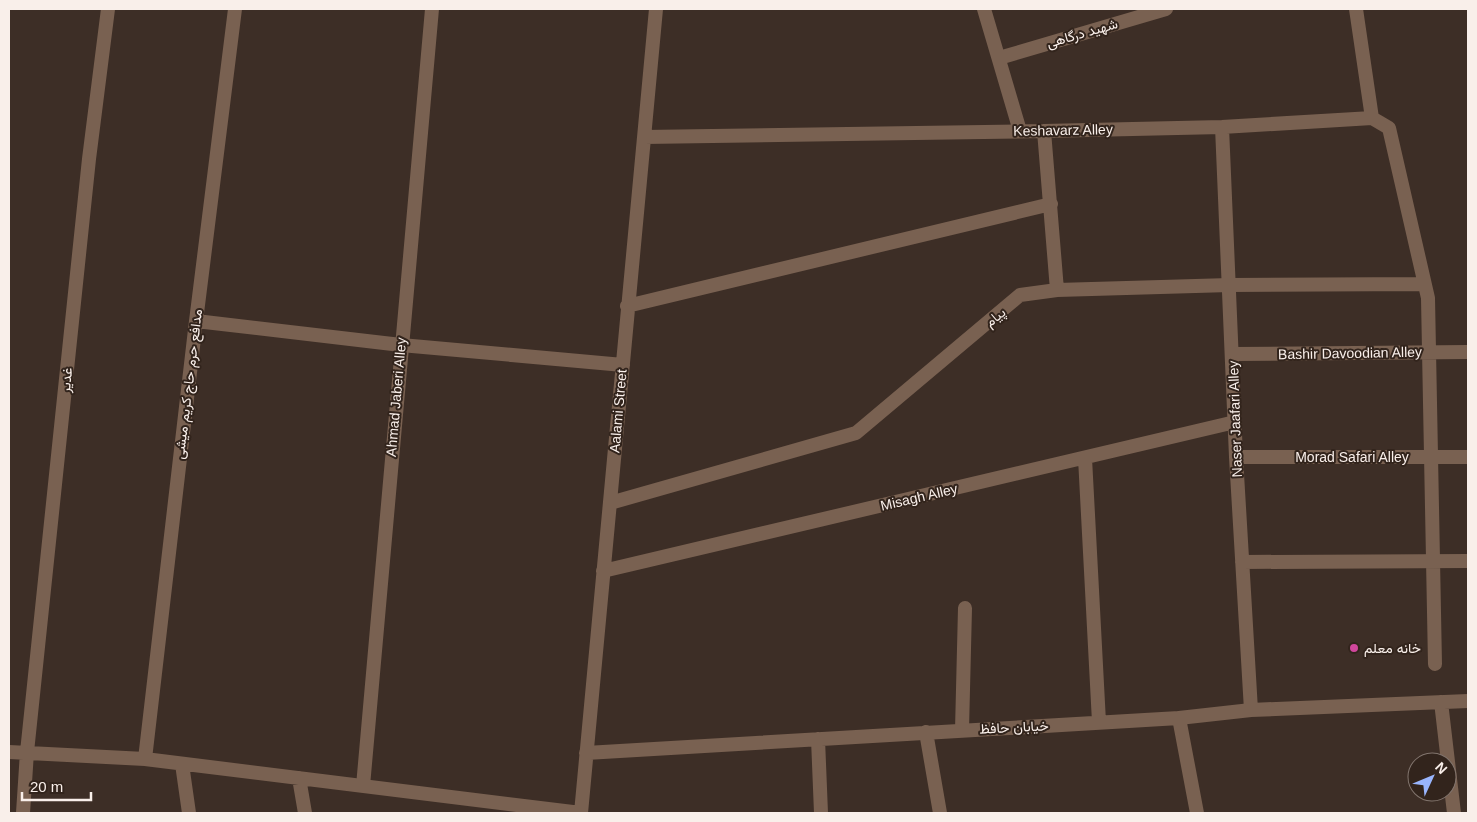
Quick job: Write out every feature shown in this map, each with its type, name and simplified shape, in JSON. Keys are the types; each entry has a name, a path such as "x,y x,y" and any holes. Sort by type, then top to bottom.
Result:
{"street":[{"name":"غدیر","path":"23,813 26,752 89,159 108,9"},
{"name":"مدافع حرم حاج کریم میشی","path":"145,760 196,321 235,9"},
{"name":"Ahmad Jaberi Alley","path":"363,786 432,9"},
{"name":"Aalami Street","path":"581,813 656,9"},
{"path":"984,9 1020,131"},
{"name":"شهید درگاهی","path":"999,58 1166,9"},
{"path":"1356,9 1372,118 1389,128 1428,298 1435,664"},
{"name":"Keshavarz Alley","path":"644,137 1222,127 1372,118"},
{"name":"Naser Jaafari Alley","path":"1222,127 1236,457 1251,710"},
{"path":"1044,131 1057,290"},
{"path":"627,306 1051,204"},
{"name":"پیام","path":"610,503 856,433 1020,295 1057,290 1230,285 1424,284"},
{"path":"196,321 401,345 623,365"},
{"name":"Bashir Davoodian Alley","path":"1233,354 1468,352"},
{"name":"Misagh Alley","path":"604,571 1235,422"},
{"name":"Morad Safari Alley","path":"1236,457 1468,458"},
{"path":"1086,458 1099,722"},
{"path":"1242,562 1468,562"},
{"path":"962,730 965,608"},
{"name":"خیابان حافظ","path":"586,753 1179,718 1251,710 1468,701"},
{"path":"1441,702 1454,813"},
{"path":"1179,718 1197,813"},
{"path":"926,732 940,813"},
{"path":"818,739 822,813"},
{"path":"9,752 145,760 581,813"},
{"path":"182,764 189,813"},
{"path":"299,778 305,813"}],"place":[{"name":"خانه معلم","path":"1354,648"}]}
